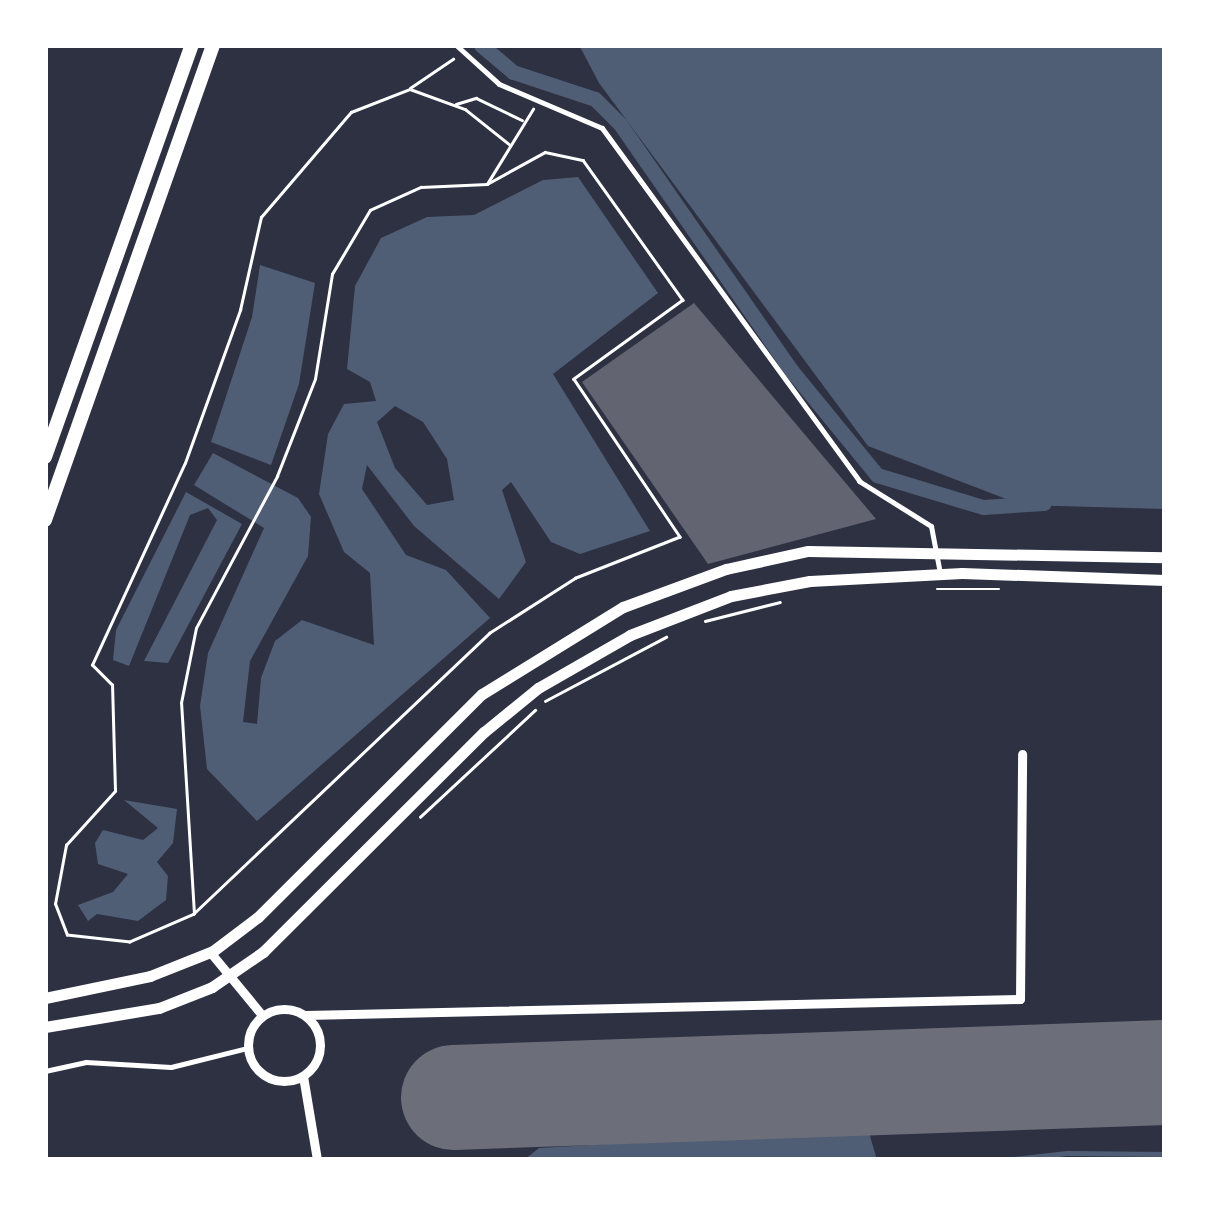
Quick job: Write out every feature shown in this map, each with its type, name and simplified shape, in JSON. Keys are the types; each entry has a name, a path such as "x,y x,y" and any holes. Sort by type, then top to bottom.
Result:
{"main road":[{"path":"45,455 192,45"},
{"path":"45,520 213,45"}],"street":[{"path":"45,998 150,976 210,952 258,917 482,694 623,607 726,569 808,551 1165,557"},
{"path":"45,1027 158,1008 228,976 263,952 484,732 538,688 630,635 731,596 810,581 940,574 1165,580"},
{"path":"303,1076 268,1078 248,1048 262,1016 284,1008 306,1016 1020,998 1022,754"},
{"path":"210,952 262,1016"},
{"path":"306,1016 320,1047 303,1076 316,1160"}],"lane":[{"path":"456,45 499,84 602,128 859,482 930,526 940,574"},
{"path":"45,1071 86,1062 171,1067 248,1048"}],"path":[{"path":"194,914 181,703 196,628 277,476 315,379 332,274 370,210 421,187 487,184 545,152 583,160 683,300 574,379 680,536 576,578 490,633 194,914 130,942 67,935 56,904 62,860 115,791 112,685 92,665 185,463 240,310 261,218 351,112 408,89 464,52"},
{"path":"408,89 454,105 508,144"},
{"path":"454,105 476,98 525,121"},
{"path":"487,184 508,144 540,99"},
{"path":"933,589 1006,589"},
{"path":"704,622 792,599"},
{"path":"410,826 542,702 670,635"}],"water":[{"path":"579,45 1165,45 1165,509 1022,505 868,446 599,83"},
{"path":"578,177 658,293 553,374 650,531 580,554 551,542 511,482 502,490 526,562 499,599 414,526 367,465 362,489 406,555 446,570 490,618 257,821 207,769 200,706 208,653 264,528 194,485 213,453 298,498 311,517 308,556 250,661 243,722 257,724 261,678 275,641 302,620 374,645 370,573 344,552 319,494 328,434 344,404 376,401 370,382 347,369 355,286 381,238 427,217 474,215 543,180","holes":["395,406 423,422 447,459 454,500 427,505 395,468 377,422"]},
{"path":"260,265 315,283 299,384 271,465 211,442 252,317"},
{"path":"186,492 242,524 168,663 144,661 217,520 208,508 190,515 129,666 113,660 116,630"},
{"path":"124,800 177,809 173,843 157,862 168,876 166,900 138,921 97,914 88,921 78,905 113,892 128,874 98,864 95,843 103,830 143,840 158,828"},
{"path":"868,1129 877,1160 524,1160 539,1148"}],"building":[{"path":"694,303 876,519 708,564 582,382"}],"waterway":[{"path":"481,45 513,72 595,99 620,124 791,370 877,475 983,507 1044,503"},
{"path":"1005,1160 1067,1153 1165,1154"}],"runway":[{"path":"453,1097 1165,1072"}]}
